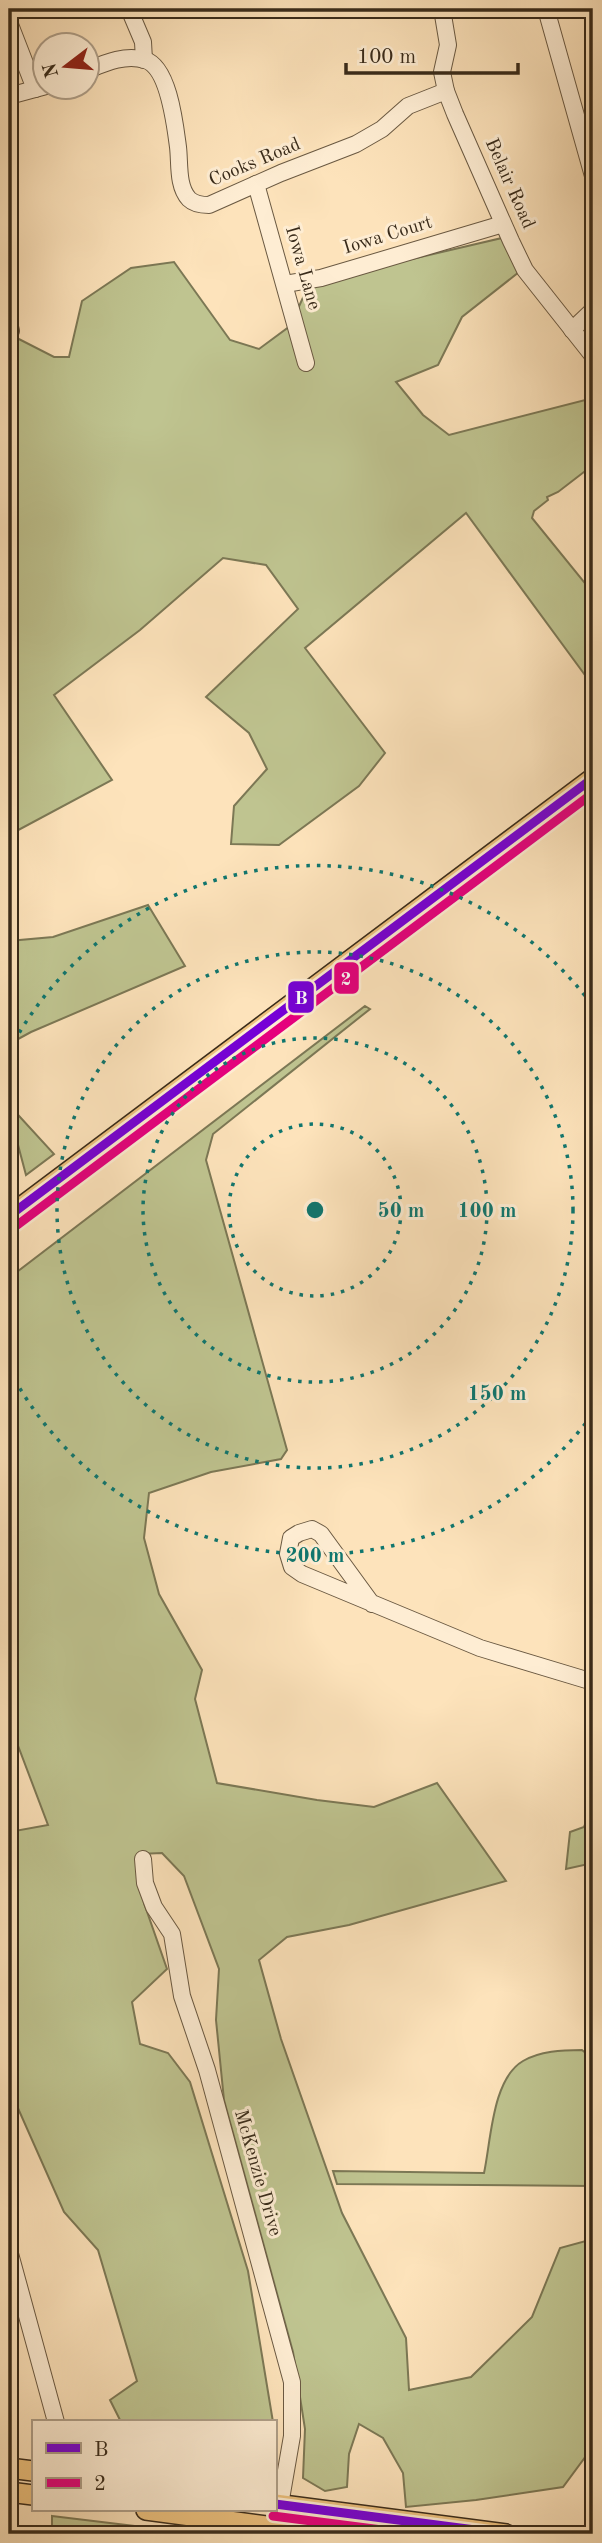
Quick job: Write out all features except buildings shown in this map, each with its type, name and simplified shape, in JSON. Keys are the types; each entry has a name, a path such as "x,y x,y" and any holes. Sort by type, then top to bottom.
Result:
{"main road":[{"path":"9,1216 593,778"},
{"path":"9,2468 32,2471"},
{"path":"277,2505 506,2534"},
{"path":"161,2512 327,2534"}],"street":[{"path":"102,65 118,59 144,60 143,42 129,9"},
{"name":"Belair Road","path":"442,9 448,44 442,72 446,91 503,223 526,270 593,356"},
{"path":"546,9 593,176"},
{"path":"9,22 32,70"},
{"name":"Cooks Road","path":"144,60 159,72 170,103 181,184 188,199 202,205 209,205 356,144 382,129 408,106 446,91"},
{"path":"9,96 32,89"},
{"name":"Iowa Lane","path":"256,184 306,363"},
{"name":"Iowa Court","path":"285,284 321,278 503,223"},
{"path":"572,330 593,310"},
{"path":"372,1604 321,1534 312,1530 291,1538 288,1554 292,1566 302,1574 372,1604 480,1648 593,1682"},
{"name":"McKenzie Drive","path":"143,1859 145,1883 154,1907 172,1934 182,1996 207,2070 292,2382 292,2435 277,2505"},
{"path":"9,2250 55,2420"}],"green space":[{"path":"502,238 519,272 462,317 438,365 396,382 423,415 449,435 593,398 593,465 558,492 547,497 548,500 534,511 532,518 593,593 593,686 466,513 305,648 385,753 359,786 279,845 231,844 234,806 267,769 249,733 206,697 298,609 266,565 223,558 140,630 54,695 112,780 9,835 9,334 54,357 69,357 82,301 131,268 174,262 230,340 259,349 290,326 306,291 339,276"},
{"path":"148,905 185,966 9,1044 9,941 53,937"},
{"path":"365,1006 370,1009 213,1134 206,1160 287,1450 281,1459 211,1472 149,1493 144,1538 159,1594 202,1670 195,1699 217,1783 374,1807 437,1783 506,1881 349,1925 287,1937 259,1960 281,2039 342,2213 406,2338 409,2390 471,2377 532,2317 560,2248 593,2239 593,2451 589,2452 563,2487 406,2507 403,2473 383,2438 359,2424 349,2454 347,2487 325,2491 303,2478 305,2429 293,2352 224,2100 216,2020 219,1969 184,1876 162,1853 139,1854 144,1903 167,1969 132,2002 140,2044 168,2053 190,2082 248,2271 273,2420 120,2420 110,2400 137,2381 98,2250 64,2212 9,2088 9,2004 15,1994 9,1947 9,1832 48,1825 17,1743 14,1717 9,1708 9,1487 12,1485 9,1482 9,1278"},
{"path":"9,1105 54,1154 26,1175 9,1111"},
{"path":"593,1805 593,1863 566,1869 570,1832 584,1827"},
{"path":"582,2050 593,2059 593,2186 337,2184 333,2171 484,2173 494,2112 505,2082 513,2070 523,2061 537,2055"},
{"path":"52,2516 201,2534 52,2534"}],"transit line":[{"name":"B","path":"9,1216 593,778"},
{"name":"2","path":"16,1226 593,793"},
{"name":"B","path":"276,2504 506,2534"},
{"name":"2","path":"273,2516 413,2534"}]}
